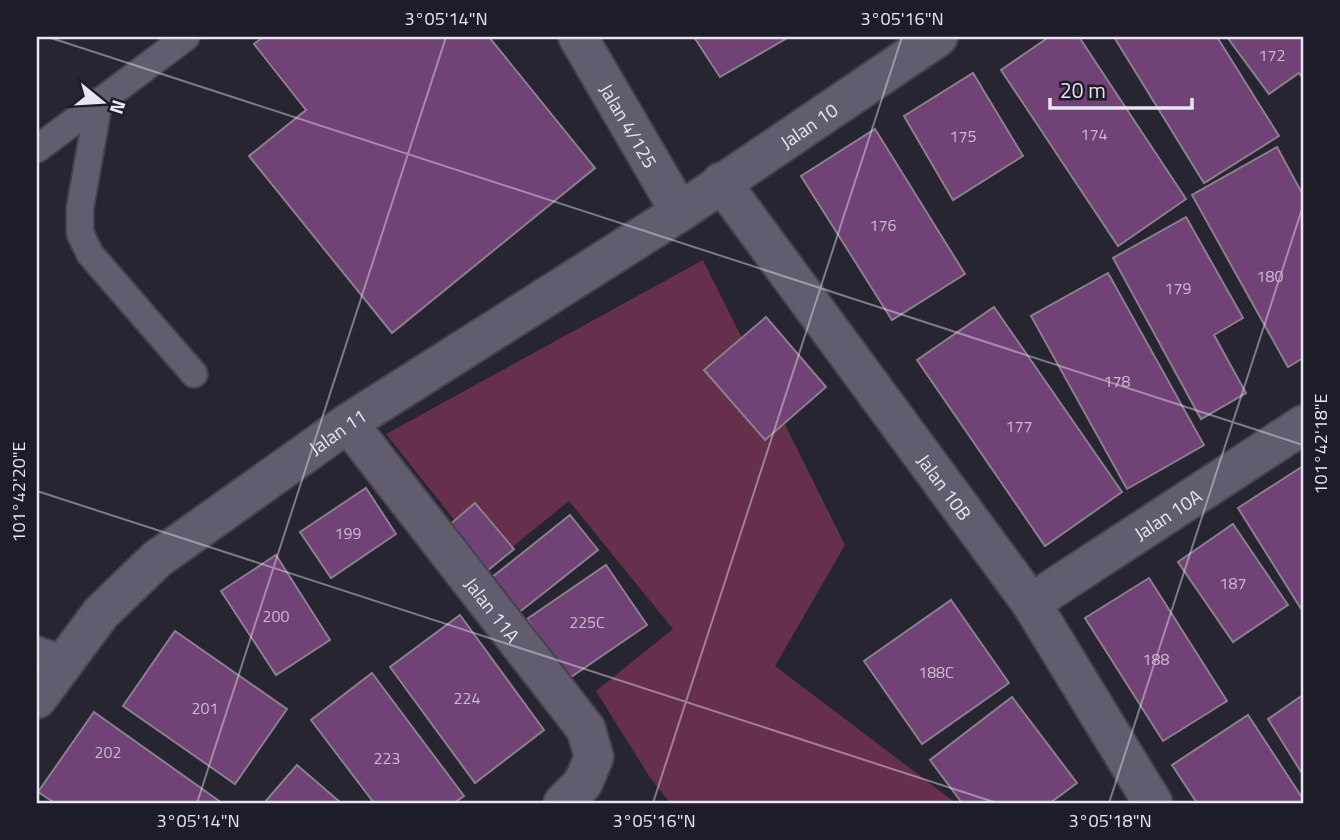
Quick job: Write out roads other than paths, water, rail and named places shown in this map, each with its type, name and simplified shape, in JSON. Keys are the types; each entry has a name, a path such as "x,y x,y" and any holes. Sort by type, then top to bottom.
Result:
{"street":[{"name":"Jalan 4/125","path":"578,37 680,212"},
{"name":"Jalan 10","path":"680,212 938,37"},
{"name":"Jalan 10B","path":"721,182 1031,603 1153,803"},
{"name":"Jalan 11","path":"37,699 52,655 157,559 348,423 680,212"},
{"name":"Jalan 11A","path":"348,423 586,729 594,757 583,783 563,803"},
{"name":"Jalan 10A","path":"1031,603 1303,425"}],"lane":[{"path":"37,149 186,37"},
{"path":"99,101 80,208 80,233 90,254 194,374"}]}
